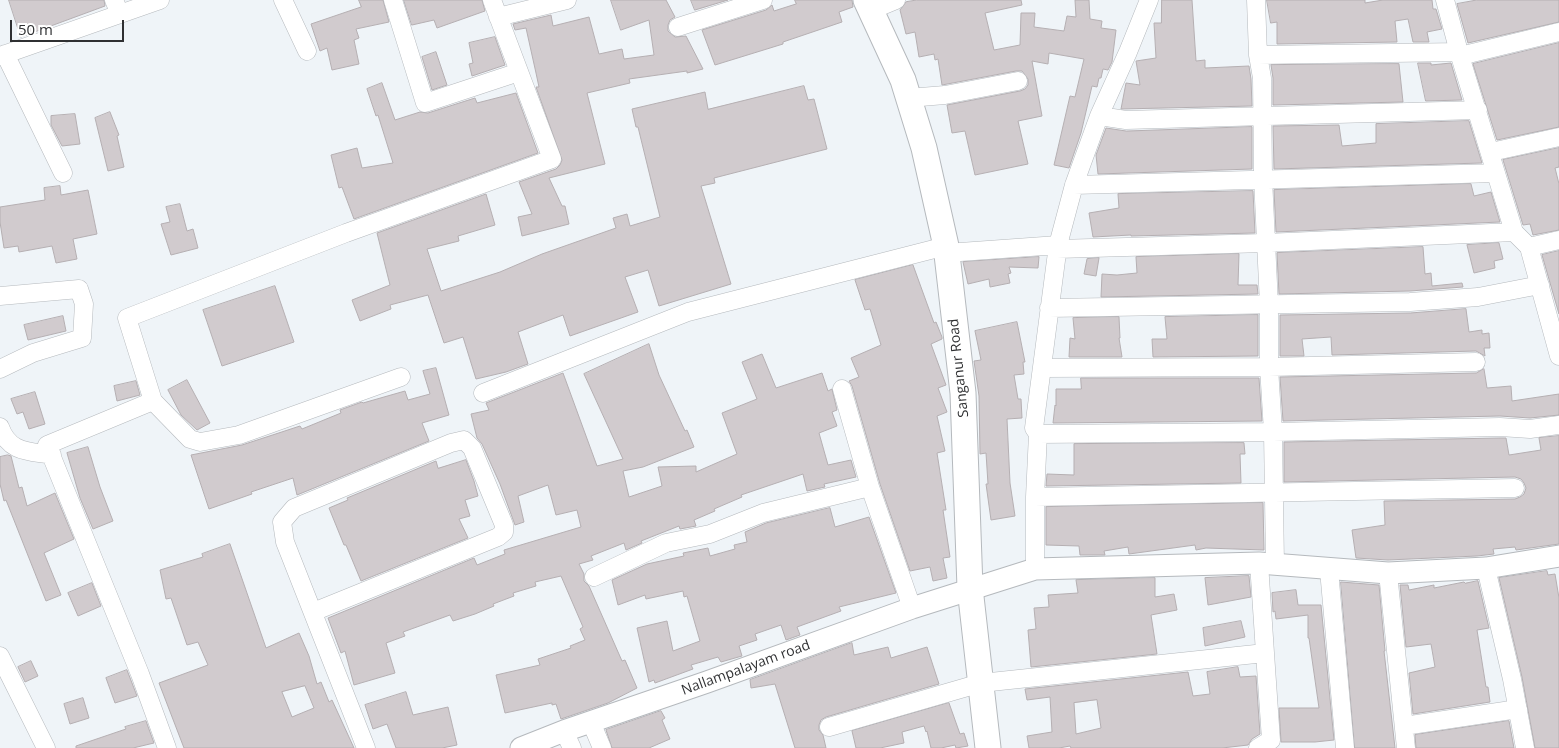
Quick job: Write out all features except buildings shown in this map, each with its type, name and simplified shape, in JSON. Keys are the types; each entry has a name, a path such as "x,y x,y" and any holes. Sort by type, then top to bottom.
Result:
{"main road":[{"name":"Sanganur Road","path":"869,5 900,74 924,148 946,249 964,393 970,588 988,748"}],"street":[{"path":"63,173 2,55 117,7 160,0"},
{"path":"283,0 307,51"},
{"path":"393,0 425,103 519,72"},
{"path":"401,377 239,435 200,442 190,439 153,401 127,318 346,233 552,159 492,0"},
{"path":"498,16 566,0"},
{"path":"678,26 763,0"},
{"path":"869,5 896,0"},
{"path":"1035,569 1035,497 1038,434 1034,428 1057,247 1074,185 1099,116 1149,0"},
{"path":"1256,0 1258,55 1262,78 1262,178 1269,305 1269,367 1274,494 1267,564 1264,653 1271,740 1258,748"},
{"path":"1445,0 1514,232 1529,247 1559,356"},
{"path":"1258,55 1460,54 1559,32"},
{"path":"908,98 945,95 1018,81"},
{"path":"1099,116 1126,120 1478,110"},
{"path":"1491,152 1559,137"},
{"path":"1074,185 1496,172"},
{"path":"483,393 688,312 946,249 1265,244 1514,232"},
{"path":"1529,247 1559,240"},
{"path":"1049,308 1410,302 1478,297 1540,285"},
{"path":"0,296 79,289 84,304 82,338 33,353 0,369"},
{"path":"1042,368 1269,367 1476,362"},
{"path":"842,388 870,487 912,608"},
{"path":"153,401 47,445 168,748"},
{"path":"1038,434 1273,432 1500,426 1530,429 1559,425"},
{"path":"0,428 3,435 16,449 52,455"},
{"path":"313,612 498,537 504,532 504,524 472,448 464,440 451,443 294,508 282,522 285,542 366,748"},
{"path":"594,577 666,542 710,534 763,513 870,487"},
{"path":"1035,497 1515,488"},
{"name":"Nallampalayam road","path":"521,748 568,739 591,722 970,588 1035,569 1267,564 1388,573 1486,568 1558,559"},
{"path":"1486,568 1526,748"},
{"path":"1329,570 1344,748"},
{"path":"1388,573 1406,748"},
{"path":"829,727 981,683 1264,653"},
{"path":"0,656 46,748"},
{"path":"1404,726 1518,709"},
{"path":"591,722 602,748"}]}
